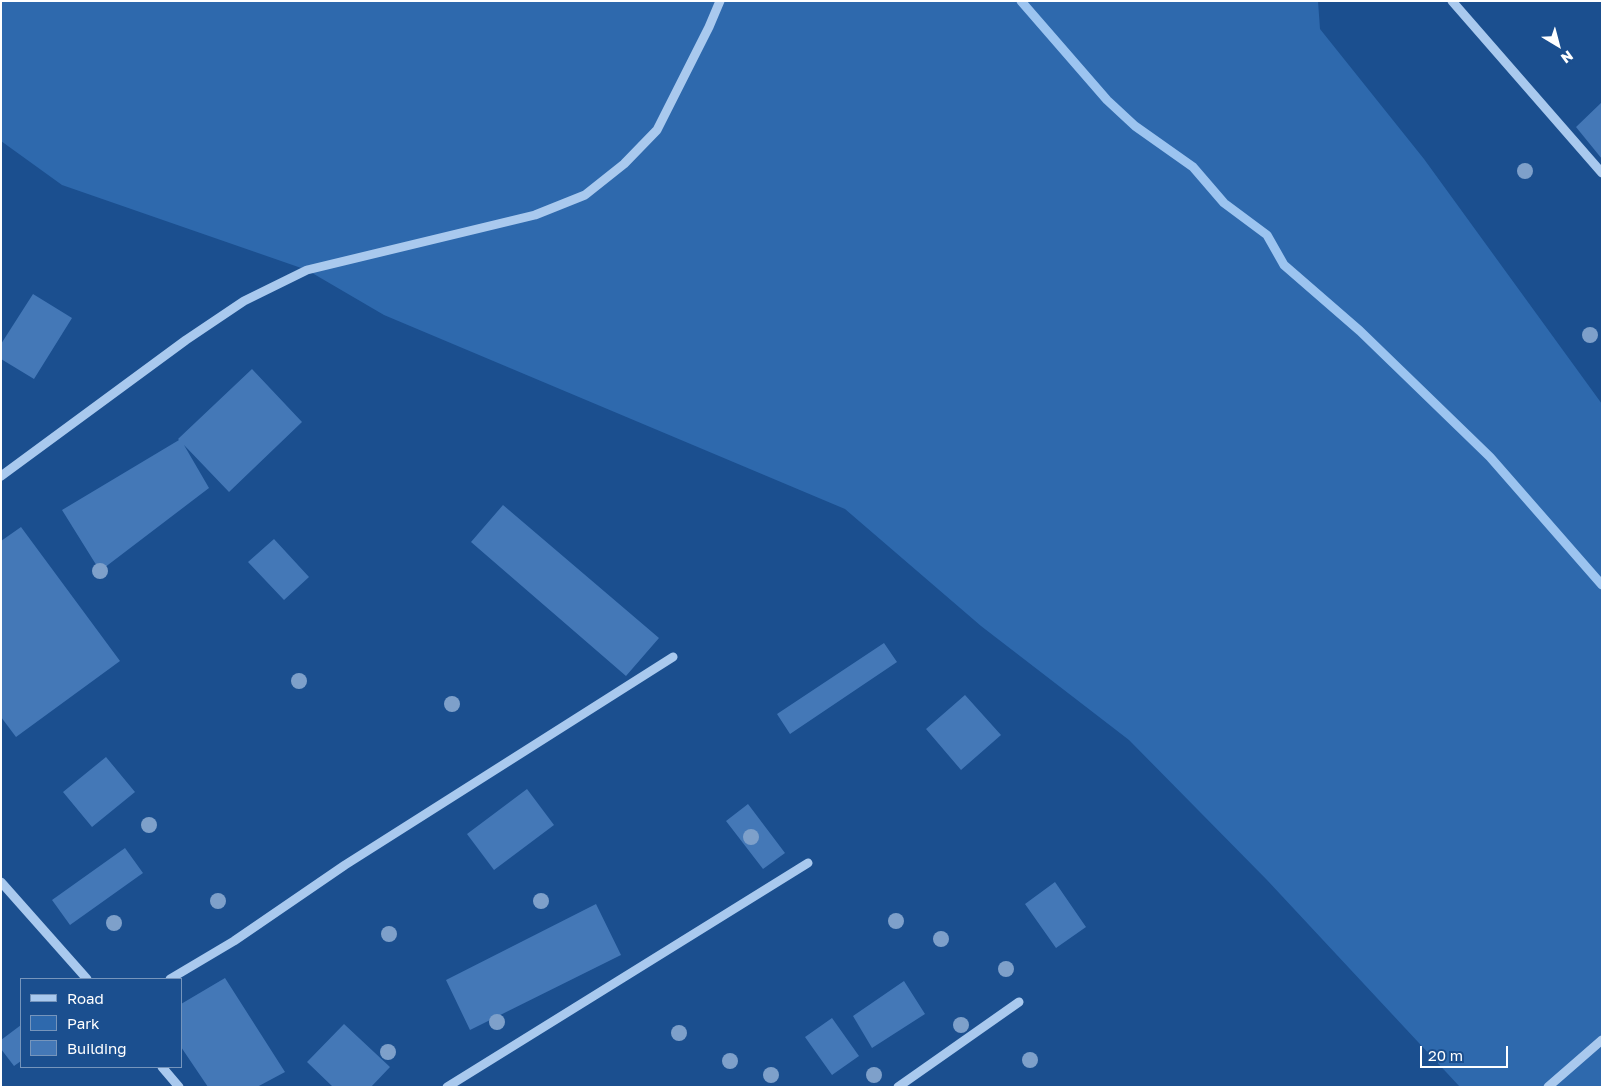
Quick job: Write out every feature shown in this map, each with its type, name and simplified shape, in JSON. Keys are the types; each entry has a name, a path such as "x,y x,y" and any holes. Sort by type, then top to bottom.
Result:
{"street":[{"path":"1,476 193,335 244,301 307,270 535,215 585,195 624,164 657,130 709,27 720,1"},
{"path":"1452,1 1602,173"},
{"path":"172,978 234,941 345,865 673,656"},
{"path":"447,1087 808,863"},
{"path":"1,882 86,978"},
{"path":"898,1087 1019,1002"},
{"path":"1548,1087 1602,1040"},
{"path":"163,1068 179,1087"}],"green space":[{"path":"1,1 1318,1 1320,29 1424,159 1602,404 1602,1087 1460,1087 1267,880 1129,740 981,626 845,509 384,315 307,270 62,185 1,141"}],"building":[{"path":"1602,102 1602,159 1576,127"},
{"path":"33,294 72,318 34,379 1,359 1,344"},
{"path":"252,369 302,422 229,492 184,445 209,488 100,571 62,510 179,440"},
{"path":"503,505 659,638 626,676 471,542"},
{"path":"21,527 120,661 16,737 1,717 1,541"},
{"path":"274,539 309,577 284,600 248,562"},
{"path":"884,643 897,662 790,734 777,714"},
{"path":"965,695 1001,735 961,770 926,729"},
{"path":"106,757 135,792 92,827 63,792"},
{"path":"527,789 554,825 494,870 467,834"},
{"path":"748,804 785,853 763,869 726,821"},
{"path":"125,848 143,873 70,925 52,900"},
{"path":"1055,882 1086,927 1056,948 1025,904"},
{"path":"596,904 621,955 470,1030 446,980"},
{"path":"225,978 285,1072 257,1087 208,1087 182,1048 182,1003"},
{"path":"904,981 925,1014 872,1048 853,1016"},
{"path":"832,1018 859,1056 832,1075 805,1037"},
{"path":"344,1024 390,1067 371,1087 333,1087 307,1062"},
{"path":"20,1026 20,1062 14,1066 1,1049 1,1040"}],"waterway":[{"path":"1021,1 1107,100 1135,126 1193,167 1224,203 1267,235 1284,265 1360,331 1490,457 1602,585"}]}
